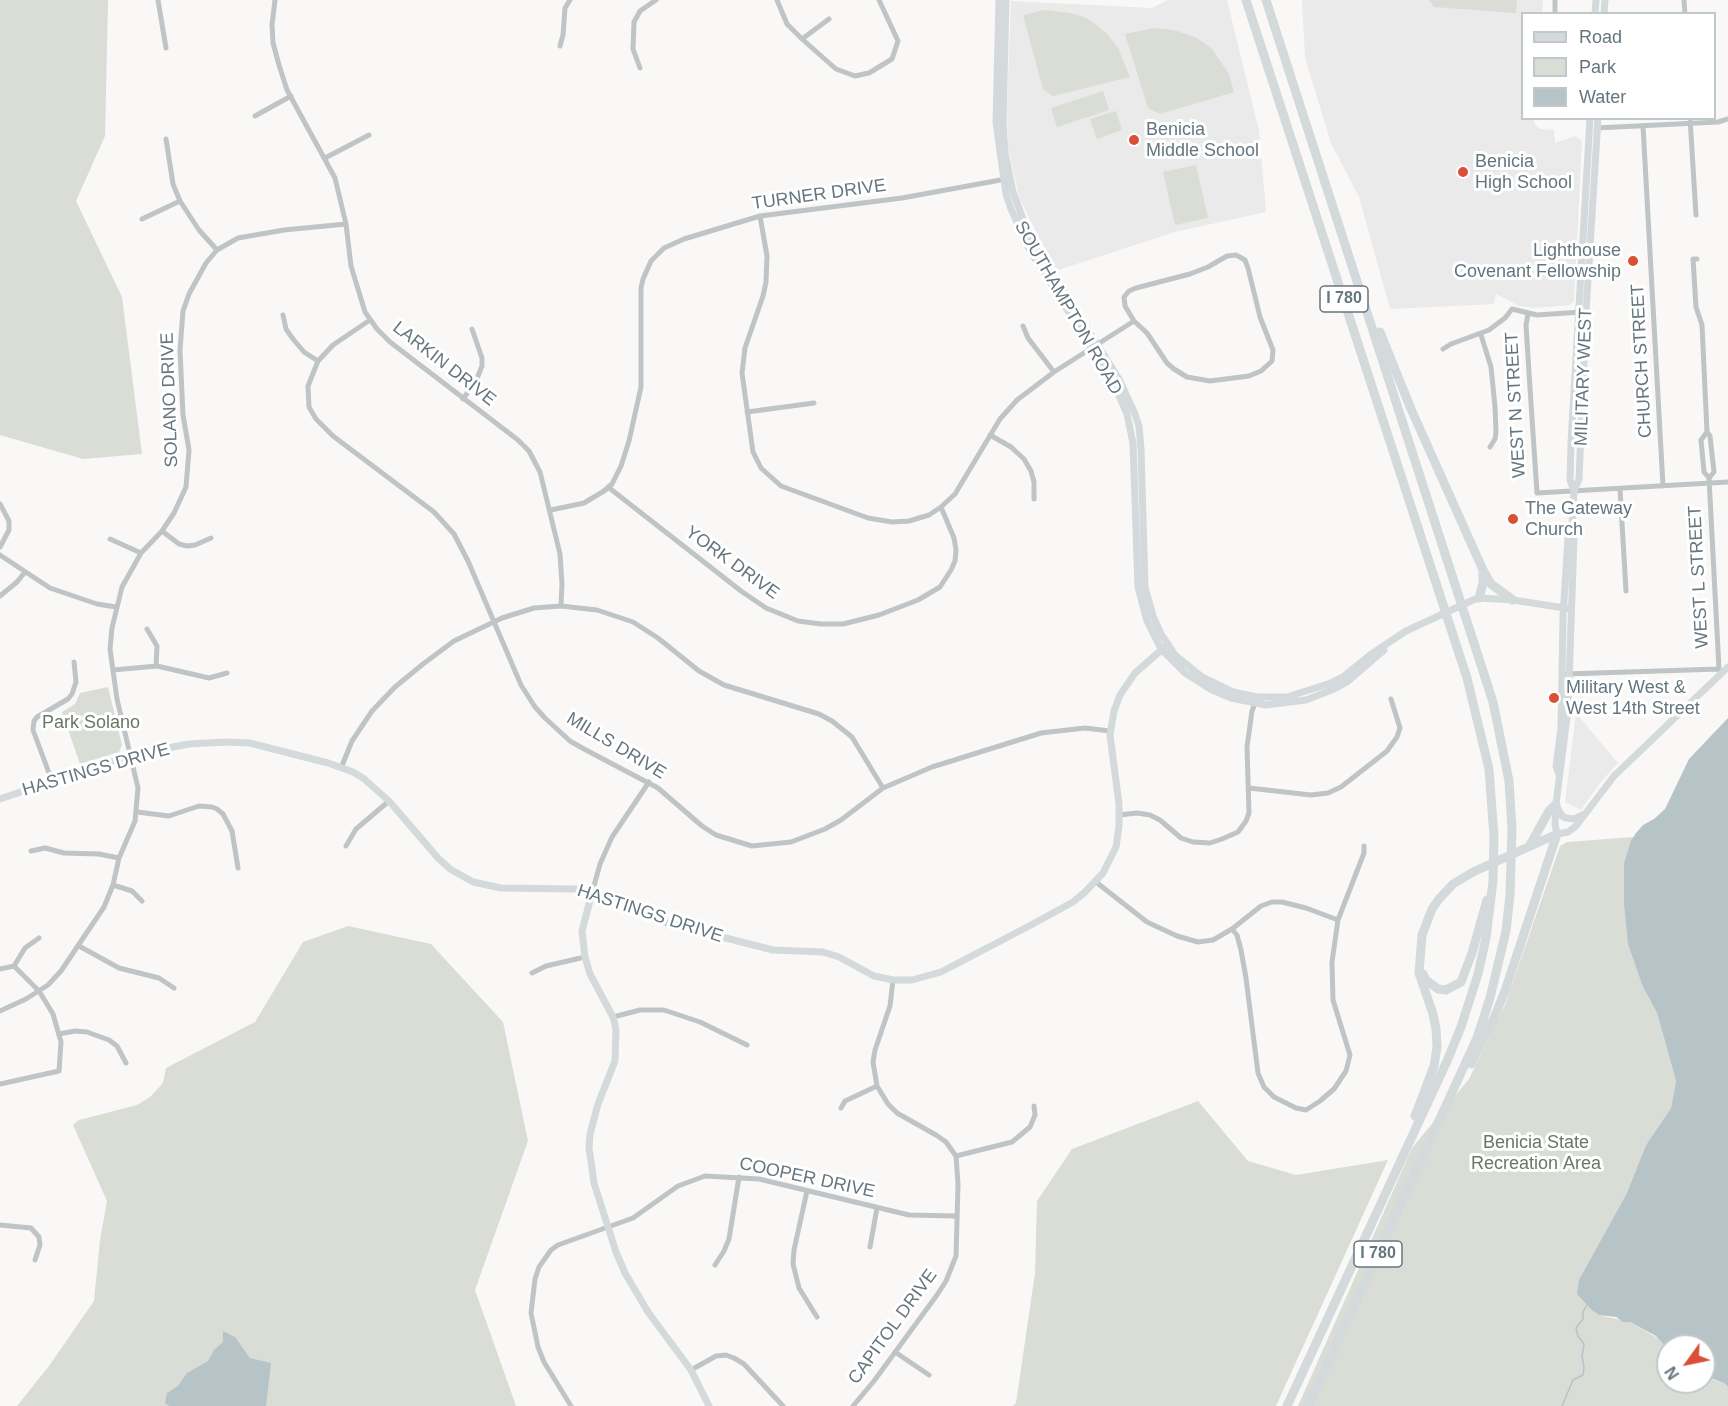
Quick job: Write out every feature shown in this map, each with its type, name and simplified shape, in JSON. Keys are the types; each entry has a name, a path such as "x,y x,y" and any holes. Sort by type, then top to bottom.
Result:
{"highway":[{"name":"I 780","path":"1246,0 1469,686 1484,740 1490,780 1494,837 1493,881 1485,944 1468,1008 1447,1061 1287,1406"},
{"name":"I 780","path":"1266,0 1493,702 1509,781 1512,829 1512,877 1506,931 1491,998 1477,1038 1308,1406"},
{"path":"1352,266 1371,308 1406,399 1483,570 1491,584 1513,600"},
{"path":"1479,598 1483,583 1483,570"},
{"path":"1529,847 1549,811 1556,804"},
{"path":"1393,1177 1396,1160 1427,1086 1437,1047 1436,1029 1422,985 1420,965 1425,923 1439,898 1454,884 1473,872 1557,834"},
{"path":"1448,1102 1467,1072 1494,1018 1514,967 1557,834"},
{"path":"1420,965 1426,980 1438,989 1454,987 1461,982 1469,963 1493,881"}],"street":[{"path":"158,0 166,48"},
{"name":"LARKIN DRIVE","path":"275,0 272,25 273,43 291,96 335,178 361,302 370,320 390,342 518,440 529,451 540,472 551,510 560,554 561,606"},
{"path":"560,46 566,8 570,0"},
{"path":"640,68 633,49 634,22 640,11 656,0"},
{"path":"777,0 787,24 802,39 836,69 855,76 869,73 892,59 898,41 898,36 879,0"},
{"name":"SOUTHAMPTON ROAD","path":"999,0 996,122 1007,179 1029,233 1095,346 1117,390 1131,428 1135,473 1138,587 1147,621 1185,673 1198,683 1231,698 1288,704 1306,700 1347,682 1406,631 1479,598 1513,600 1567,609"},
{"name":"SOUTHAMPTON ROAD","path":"1006,0 1003,122 1007,179"},
{"path":"802,39 830,19"},
{"path":"255,116 291,96"},
{"path":"1594,128 1691,121 1718,122 1728,119"},
{"name":"MILITARY WEST","path":"1557,834 1555,824 1559,776 1556,766 1566,674 1567,609 1574,538 1572,524 1574,491 1579,479 1594,128 1591,120"},
{"name":"MILITARY WEST","path":"1574,491 1570,480 1578,312 1594,128 1597,120"},
{"path":"1691,121 1696,215"},
{"name":"CHURCH STREET","path":"1644,126 1663,486"},
{"path":"325,158 369,135"},
{"path":"166,139 173,184 180,201 199,230 217,250"},
{"name":"TURNER DRIVE","path":"551,510 584,503 612,484 621,466 629,441 640,387 641,288 648,267 657,255 673,243 760,216 902,198 1007,179"},
{"path":"142,219 180,201"},
{"path":"760,216 766,242 768,269 763,296 744,354 742,381 751,444 757,460 767,474 788,489 868,518 901,522 920,518 941,507 960,487 1000,419 1017,400 1054,372 1134,321"},
{"name":"SOLANO DRIVE","path":"0,1011 39,991 61,972 79,946 104,907 113,885 119,858 137,812 138,788 117,699 110,649 112,628 122,587 141,554 162,531 181,498 189,471 189,450 183,415 180,350 183,311 189,294 206,263 217,250 238,238 346,224"},
{"path":"1236,255 1245,260 1248,268 1260,317 1271,343 1272,361 1249,376 1210,381 1194,380 1174,369 1147,333 1134,321 1124,302 1124,297 1129,291 1190,274 1225,257 1236,255"},
{"name":"WEST L STREET","path":"1697,259 1693,259 1696,307 1702,325 1707,432 1710,436 1714,472 1709,480"},
{"path":"1443,349 1496,326 1512,309 1528,314 1586,312"},
{"name":"WEST N STREET","path":"1528,314 1528,356 1537,493 1574,491"},
{"path":"283,315 286,328 293,339 304,352 318,361"},
{"name":"MILLS DRIVE","path":"370,320 333,345 318,361 308,386 309,407 316,418 333,436 434,512 447,526 468,561 527,696 555,728 584,749 649,782 716,835 752,846 791,842 825,829 841,820 883,788 932,767 1027,736 1085,728 1110,731"},
{"path":"1023,326 1028,338 1054,372"},
{"path":"463,399 476,381 482,366 482,358 472,329"},
{"path":"1481,334 1491,367 1496,432 1490,447"},
{"path":"747,412 813,403"},
{"name":"WEST L STREET","path":"1707,432 1701,440 1704,472 1709,480 1720,671"},
{"path":"990,435 1011,447 1024,459 1034,482 1034,499"},
{"path":"1574,491 1663,486 1709,480 1728,482"},
{"name":"YORK DRIVE","path":"608,487 766,608 798,621 821,624 843,624 879,615 918,600 940,587 955,561 956,550 954,538 941,507"},
{"path":"1620,489 1626,591"},
{"path":"0,504 9,521 9,530 0,547"},
{"path":"162,531 179,544 187,546 211,538"},
{"path":"110,539 141,554"},
{"path":"0,555 51,588 65,594 116,607"},
{"path":"0,596 18,582 25,572"},
{"path":"340,768 361,726 385,696 454,641 493,622 534,608 561,606 597,610 633,622 658,638 699,671 724,685 819,714 832,721 852,736 883,788"},
{"path":"147,629 156,646 156,666"},
{"name":"HASTINGS DRIVE","path":"0,799 132,756 189,744 250,743 340,768 363,778 389,801 438,858 450,869 473,882 501,888 563,887 592,893 667,923 773,950 830,953 867,973 893,980 912,980 941,972 1073,902 1096,882 1108,866 1116,847 1119,815 1110,731 1120,695 1135,673 1164,647"},
{"path":"52,781 33,730 34,721 72,694 76,681 74,662"},
{"path":"113,670 156,666 209,678 227,673"},
{"path":"1557,834 1570,831 1587,813 1614,776 1720,671 1728,667"},
{"path":"1566,674 1720,671"},
{"path":"1249,788 1311,795 1328,793 1341,787 1387,752 1397,737 1400,728 1391,699"},
{"path":"1119,815 1137,813 1150,815 1160,820 1181,838 1193,842 1210,843 1232,835 1242,827 1249,813 1247,747 1256,701"},
{"path":"649,782 612,837 600,864 582,931 585,957 590,974 613,1017 616,1029 615,1061 593,1118 589,1148 594,1183 616,1252 636,1293 691,1370 709,1406"},
{"path":"346,846 356,829 389,801"},
{"path":"1556,804 1562,816 1566,818 1575,819 1587,813"},
{"path":"137,812 169,816 199,806 217,809 223,814 232,831 238,868"},
{"path":"1232,929 1239,942 1246,978 1258,1073 1264,1087 1274,1097 1296,1108 1306,1110 1334,1089 1346,1071 1350,1055 1333,1000 1332,962 1338,920 1364,853 1364,846"},
{"path":"31,852 45,848 119,858"},
{"path":"1096,882 1147,922 1177,936 1198,942 1213,940 1232,929 1261,906 1272,902 1298,906 1338,920"},
{"path":"113,885 132,891 142,901"},
{"path":"14,966 18,956 25,948 39,938"},
{"path":"79,946 119,968 159,978 174,988"},
{"path":"532,973 546,966 585,957"},
{"path":"0,969 14,966"},
{"path":"0,1084 45,1076 59,1071 61,1042 53,1014 39,991 14,966"},
{"path":"893,980 890,1006 873,1062 877,1086 888,1104 897,1113 946,1142 956,1156 1012,1142 1030,1127 1035,1114 1035,1106"},
{"path":"613,1017 640,1010 664,1010 700,1022 747,1045"},
{"path":"59,1034 81,1032 108,1040 117,1046 126,1063"},
{"path":"841,1108 845,1101 877,1086"},
{"name":"CAPITOL DRIVE","path":"852,1406 895,1352 941,1288 952,1268 956,1256 957,1237 956,1156"},
{"name":"COOPER DRIVE","path":"571,1406 552,1376 538,1347 531,1313 535,1279 545,1258 558,1245 633,1218 668,1193 696,1178 715,1176 739,1177 909,1215 956,1216"},
{"path":"715,1266 729,1239 739,1177"},
{"path":"807,1191 793,1264 799,1288 817,1317"},
{"path":"870,1247 877,1208"},
{"path":"0,1225 31,1228 39,1237 40,1245 35,1260"},
{"path":"895,1352 929,1375"},
{"path":"691,1370 717,1356 726,1355 735,1358 783,1406"}],"shaded area":[{"name":"Benicia Middle School","path":"1168,0 1227,0 1259,131 1266,212 1175,232 1055,271 1019,197 1008,148 1007,108 1011,1 1152,8"},
{"name":"Benicia High School","path":"1302,0 1543,0 1542,12 1521,12 1521,120 1533,120 1540,129 1554,130 1555,143 1575,136 1582,141 1574,301 1570,305 1536,308 1519,306 1496,294 1494,304 1390,309 1359,197 1331,143 1305,58"},
{"path":"1576,713 1618,763 1581,810 1565,802"}],"green space":[{"path":"0,0 108,0 105,136 76,201 122,297 142,454 83,459 0,435"},
{"path":"1429,0 1517,0 1516,13 1434,7"},
{"path":"1044,10 1070,13 1084,17 1095,24 1118,48 1130,77 1053,96 1043,89 1023,15"},
{"path":"1154,28 1174,30 1197,38 1212,49 1229,74 1234,92 1160,114 1148,108 1125,34"},
{"path":"1103,91 1109,110 1057,127 1051,108"},
{"path":"1116,111 1122,130 1097,139 1090,119"},
{"path":"1196,165 1208,218 1175,225 1163,172"},
{"name":"Park Solano","path":"108,687 122,745 119,752 80,764 62,712 75,704 80,693"},
{"name":"Benicia State Recreation Area","path":"1634,837 1624,863 1643,987 1657,1013 1676,1081 1671,1108 1646,1145 1626,1195 1599,1315 1630,1322 1656,1337 1656,1394 1716,1394 1716,1381 1728,1387 1728,1406 1298,1406 1412,1148 1469,1079 1505,1005 1560,846 1567,842"},
{"path":"348,926 431,944 503,1022 528,1141 475,1290 516,1406 17,1406 49,1366 94,1301 100,1240 107,1201 73,1125 79,1120 137,1105 150,1097 163,1083 166,1068 255,1022 303,942"},
{"path":"1198,1101 1248,1161 1296,1175 1388,1160 1276,1406 1013,1406 1016,1403 1035,1273 1037,1201 1072,1149"}],"water":[{"path":"1728,718 1728,1387 1716,1380 1716,1334 1656,1334 1656,1336 1630,1322 1599,1315 1577,1294 1579,1280 1626,1195 1646,1145 1671,1108 1676,1081 1657,1013 1643,987 1628,944 1624,903 1624,863 1636,833 1665,809 1689,759"},
{"path":"223,1331 235,1337 250,1358 271,1363 266,1406 169,1406 165,1403 167,1393 178,1386 187,1373 208,1361 214,1350 223,1342"}],"waterway":[{"path":"1562,1406 1573,1380 1583,1375 1584,1344 1576,1328 1583,1319 1583,1312 1587,1305"}],"place":[{"name":"Benicia Middle School","path":"1134,140"},
{"name":"Benicia High School","path":"1463,172"},
{"name":"Lighthouse Covenant Fellowship","path":"1633,261"},
{"name":"The Gateway Church","path":"1513,519"},
{"name":"Military West & West 14th Street","path":"1554,698"}]}
